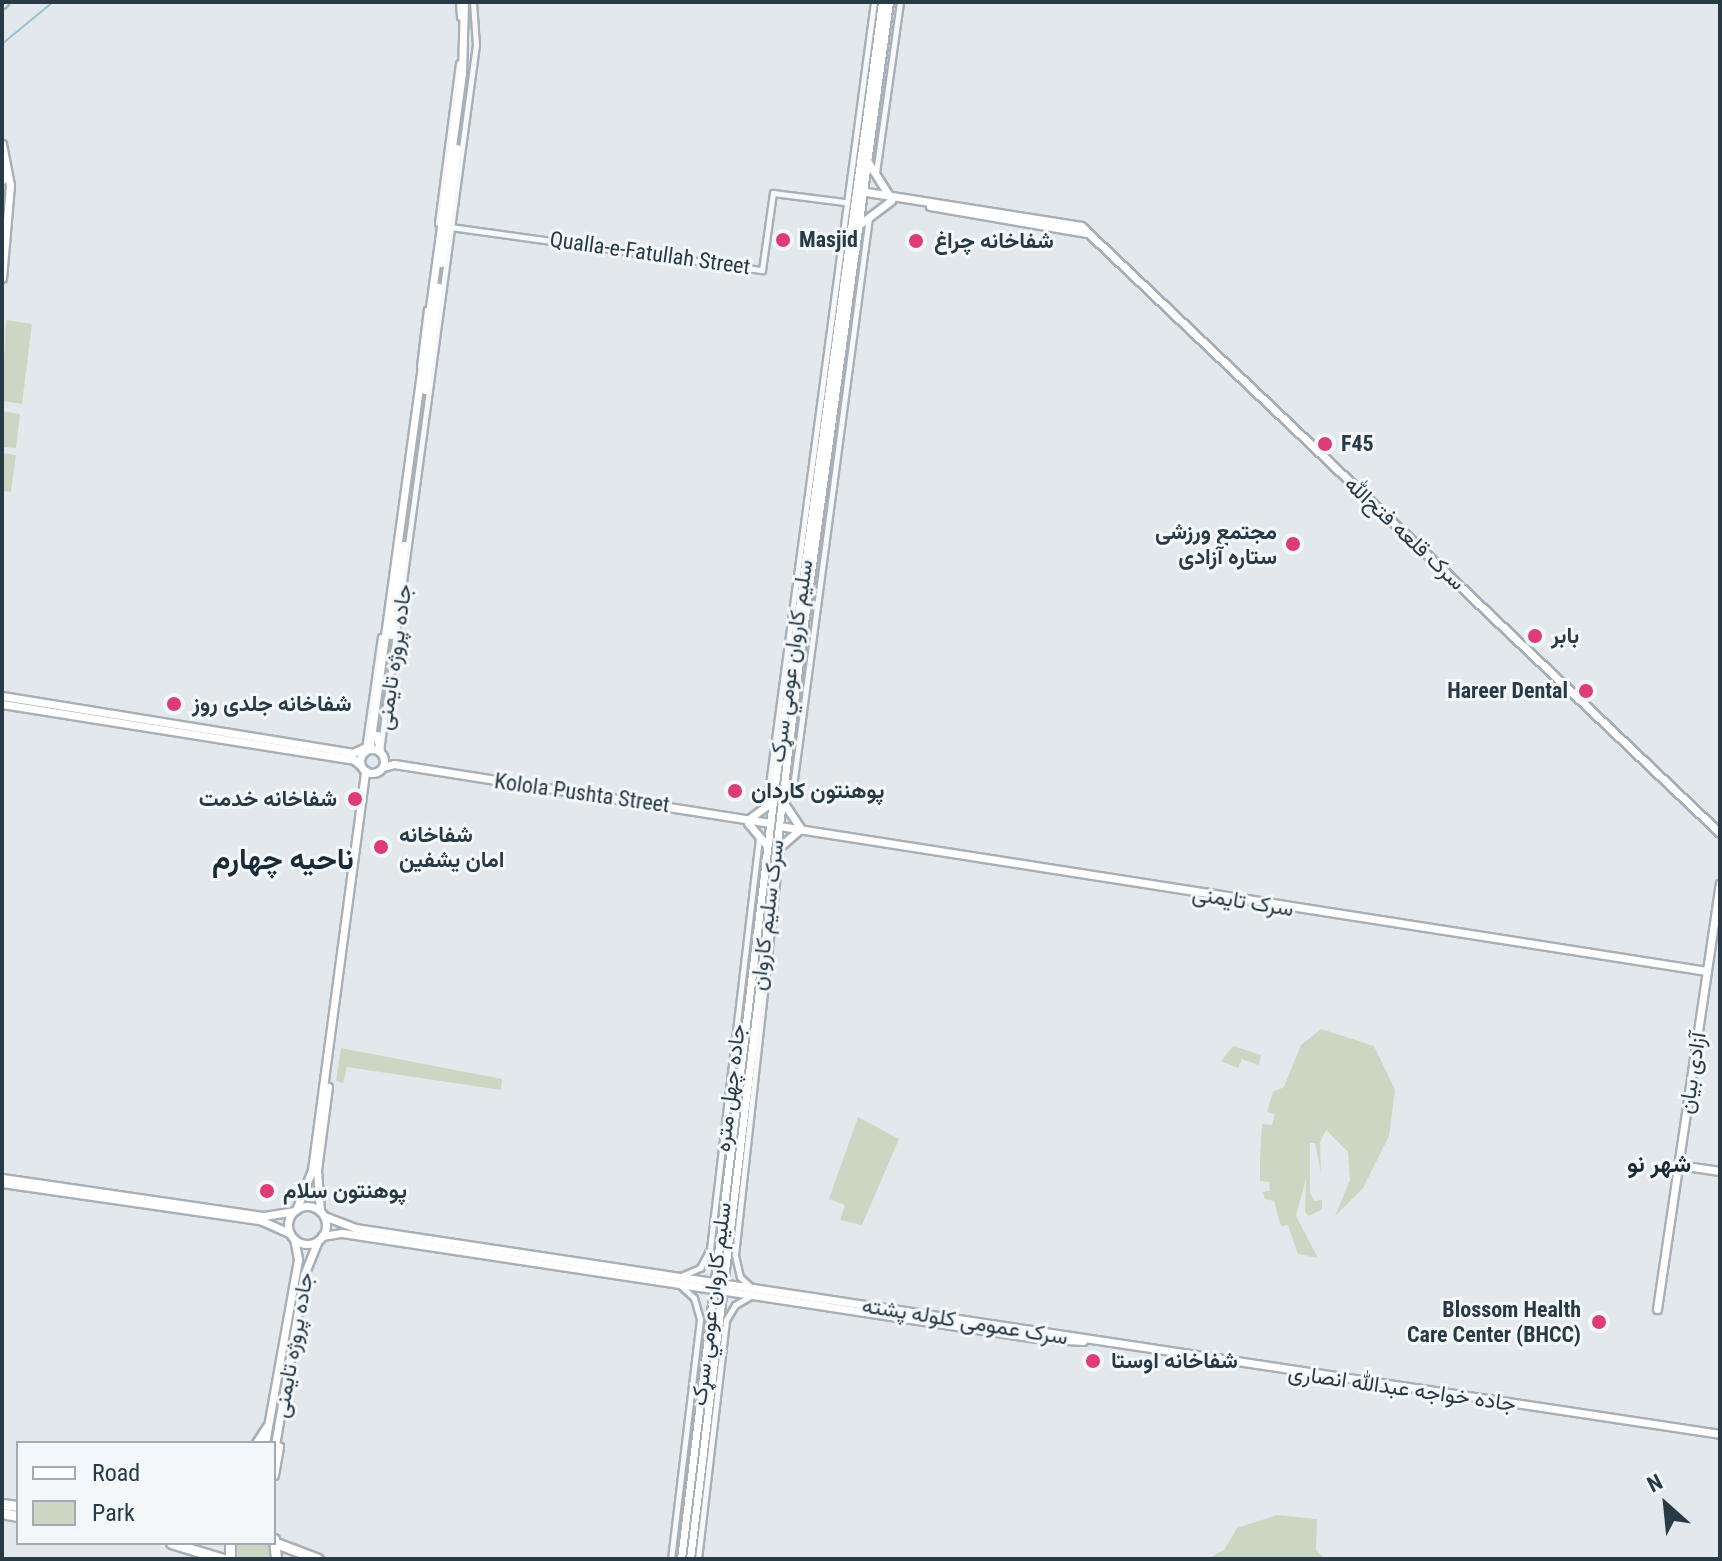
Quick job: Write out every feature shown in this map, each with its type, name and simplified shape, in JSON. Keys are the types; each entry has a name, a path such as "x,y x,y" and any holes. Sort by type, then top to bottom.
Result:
{"highway":[{"path":"276,1541 318,1559"},
{"path":"178,1545 223,1559"}],"main road":[{"name":"جاده پروژه تایمنی","path":"383,767 376,737 444,225 466,2"},
{"name":"سلیم کاروان عومي سړک","path":"681,1559 704,1319 713,1285 714,1248 750,1023 755,914 774,848 773,768 822,453 842,253 859,193 882,2"},
{"path":"774,796 790,818 802,828 774,848 742,820 766,808 774,796 889,2"},
{"path":"2,144 10,185 2,278"},
{"path":"859,225 891,198 875,178 867,161"},
{"path":"2,171 2,180"},
{"name":"سرک قلعه فتح‌الله","path":"859,193 1089,234 1720,833"},
{"name":"جاده پروژه تایمنی","path":"366,770 366,750 372,738 444,225"},
{"path":"853,261 863,262"},
{"path":"2,696 277,742 353,753 366,750 381,753 394,764"},
{"path":"2,704 354,760 366,770 394,764"},
{"name":"Kolola Pushta Street","path":"394,764 774,824"},
{"path":"2,1181 260,1220 306,1244 320,1238 322,1214 316,1185 323,1146 323,1109 335,1058 366,770"},
{"path":"291,1236 295,1210 312,1170 323,1109 366,770"},
{"name":"سرک تایمنی","path":"774,824 1707,971"},
{"name":"سرک سلیم کاروان","path":"690,1559 722,1320 750,1023 776,880 774,848"},
{"name":"آزادی بیان","path":"1657,1309 1720,884"},
{"path":"1679,1165 1720,1171"},
{"path":"92,1194 264,1216 308,1206 322,1214"},
{"name":"سرک عمومی کلوله پشته","path":"322,1214 355,1228 678,1280"},
{"name":"سرک عمومی کلوله پشته","path":"320,1238 342,1233 1083,1341"},
{"name":"جاده پروژه تایمنی","path":"265,1441 298,1259 291,1236"},
{"name":"جاده پروژه تایمنی","path":"276,1441 304,1275 320,1238"},
{"path":"728,1249 735,1255"},
{"name":"جاده خواجه عبدالله انصاری","path":"1083,1341 1720,1434"},
{"path":"257,1441 269,1424"},
{"path":"276,1450 278,1426"}],"street":[{"path":"842,253 844,202 874,2"},
{"path":"875,178 900,2"},
{"name":"Qualla-e-Fatullah Street","path":"444,225 762,270 773,193 844,202"},
{"path":"792,794 870,213"},
{"path":"773,768 834,310"},
{"name":"جاده چهل متره","path":"714,1248 755,914 759,835"},
{"name":"جاده چهل متره","path":"735,1255 776,880"},
{"path":"671,1559 704,1319 694,1298 678,1280 700,1268 714,1248"},
{"path":"698,1559 722,1320 735,1305 753,1292 740,1277 735,1255"}],"green space":[{"path":"6,320 32,324 22,404 2,401"},
{"path":"2,411 20,414 16,448 2,447"},
{"path":"2,453 16,455 11,492 2,491"},
{"path":"1321,1029 1374,1046 1395,1090 1389,1136 1363,1188 1335,1216 1350,1180 1348,1152 1326,1130 1320,1142 1321,1172 1315,1143 1310,1143 1310,1193 1314,1201 1322,1200 1322,1209 1309,1216 1305,1212 1306,1179 1296,1216 1318,1258 1298,1254 1288,1225 1281,1226 1274,1201 1265,1199 1263,1192 1270,1191 1269,1182 1260,1181 1260,1158 1262,1124 1272,1125 1275,1114 1267,1112 1273,1092 1284,1087 1301,1045"},
{"path":"1233,1046 1261,1055 1259,1065 1242,1059 1238,1068 1221,1061"},
{"path":"341,1048 502,1079 501,1090 347,1067 343,1083 336,1081"},
{"path":"858,1117 899,1139 862,1225 840,1220 845,1205 829,1199"},
{"path":"1277,1515 1317,1519 1316,1550 1325,1559 1207,1559 1224,1550 1237,1528"},
{"path":"237,1545 269,1545 268,1559 238,1559"}],"waterway":[{"path":"2,44 53,2"}],"place":[{"name":"Masjid","path":"783,240"},
{"name":"شفاخانه چراغ","path":"916,241"},
{"name":"F45","path":"1325,444"},
{"name":"مجتمع ورزشی ستاره آزادی","path":"1293,544"},
{"name":"بابر","path":"1535,636"},
{"name":"Hareer Dental","path":"1586,691"},
{"name":"شفاخانه جلدی روز","path":"174,704"},
{"name":"پوهنتون کاردان","path":"735,791"},
{"name":"شفاخانه خدمت","path":"355,799"},
{"name":"شفاخانه امان یشفین","path":"381,847"},
{"name":"پوهنتون سلام","path":"267,1191"},
{"name":"Blossom Health Care Center (BHCC)","path":"1599,1322"},
{"name":"شفاخانه اوستا","path":"1093,1361"}],"district":[{"name":"ناحیه چهارم","path":"283,859"},
{"name":"شهر نو","path":"1659,1165"}]}
